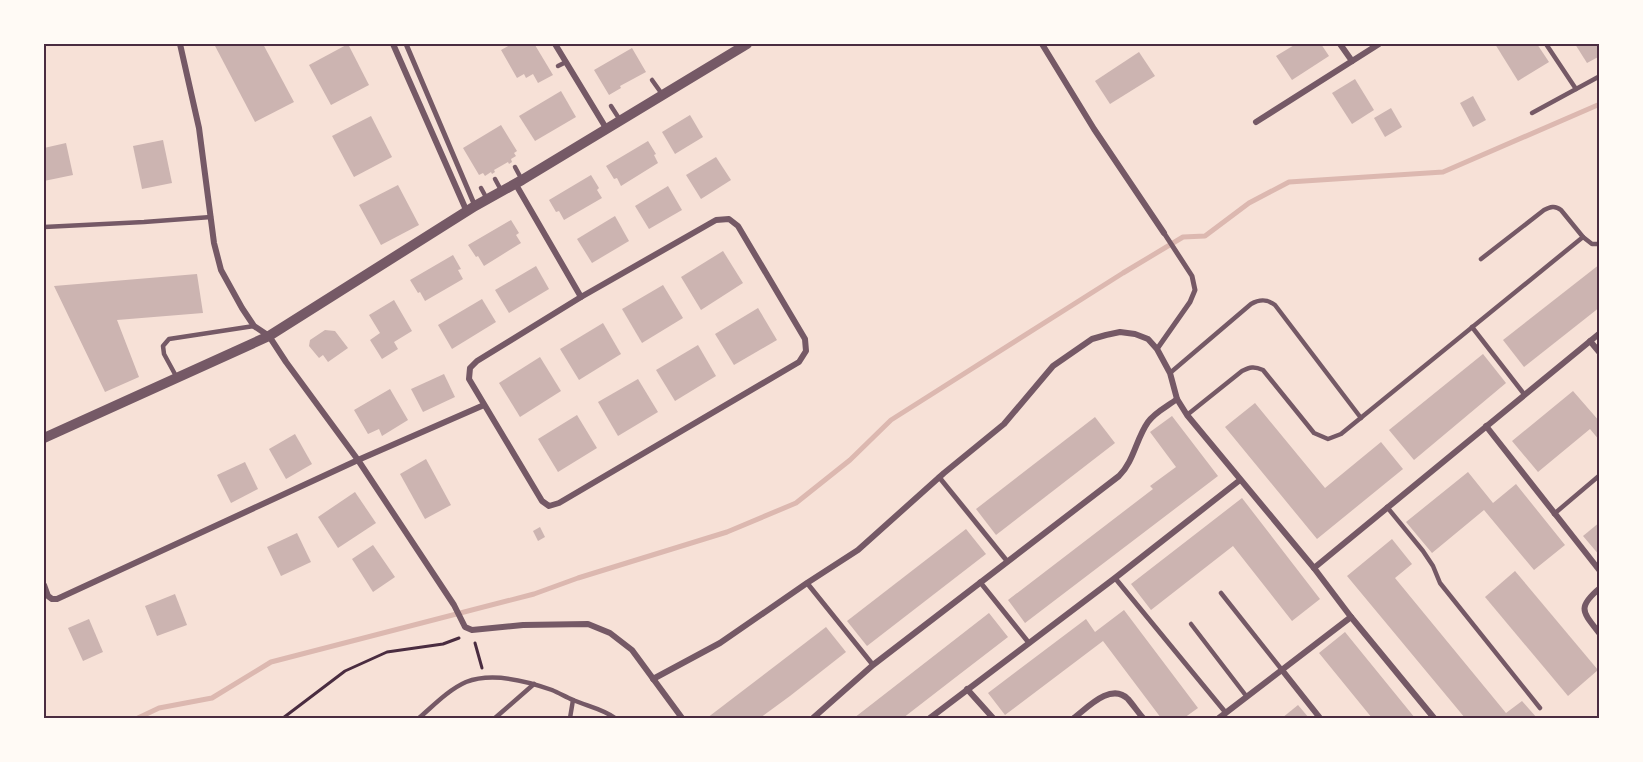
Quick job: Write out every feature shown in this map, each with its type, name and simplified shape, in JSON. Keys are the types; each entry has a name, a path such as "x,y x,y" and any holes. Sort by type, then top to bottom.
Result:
{"street":[{"path":"180,44 199,128 214,243 221,270 254,326 269,336 358,460 454,605 465,627 472,630 523,625 588,624 610,633 632,650 682,718"},
{"path":"393,44 471,209"},
{"path":"406,44 471,209"},
{"path":"555,44 606,128"},
{"path":"44,438 269,336 471,209 747,44"},
{"path":"1042,44 1094,129 1192,276 1194,290 1190,302 1157,349"},
{"path":"1340,44 1352,61"},
{"path":"1256,122 1379,44"},
{"path":"519,182 581,297"},
{"path":"729,219 738,226 805,339 806,351 799,362 559,503 549,506 542,501 469,379 470,368 477,361 581,297 716,220 729,219"},
{"path":"653,679 720,643 858,550 939,477 1004,424 1053,366 1092,339 1120,332 1148,339 1157,349 1170,372 1177,399 1187,415 1434,718"},
{"path":"1314,568 1599,333"},
{"path":"1590,341 1599,353"},
{"path":"813,718 873,665 1119,476 1130,463 1146,424 1177,399"},
{"path":"44,585 48,596 52,599 57,598 484,405"},
{"path":"1486,426 1599,571"},
{"path":"939,477 1007,561"},
{"path":"930,718 1240,480"},
{"path":"1115,578 1226,713"},
{"path":"980,582 1029,643"},
{"path":"807,583 873,665"},
{"path":"1599,588 1584,605 1586,615 1599,634"},
{"path":"1219,718 1351,617"},
{"path":"1282,670 1320,718"},
{"path":"967,689 993,718"},
{"path":"1074,718 1106,694 1116,693 1126,697 1143,718"}],"lane":[{"path":"548,49 555,44"},
{"path":"1546,44 1576,89"},
{"path":"558,66 566,62"},
{"path":"1532,113 1599,76"},
{"path":"652,80 662,94"},
{"path":"611,106 620,120"},
{"path":"515,166 519,182"},
{"path":"495,179 501,191"},
{"path":"481,188 487,200"},
{"path":"1481,259 1544,210 1553,207 1561,210 1583,237 1592,244 1599,244"},
{"path":"44,227 211,217"},
{"path":"1187,415 1242,371 1256,367 1263,370 1314,433 1328,439 1333,438 1361,418 1583,237"},
{"path":"1170,372 1251,304 1257,301 1270,301 1361,418"},
{"path":"177,378 164,354 163,346 169,339 254,326"},
{"path":"1472,327 1524,394"},
{"path":"1554,513 1599,475"},
{"path":"1387,507 1423,550 1440,583 1540,708"},
{"path":"1221,593 1282,670"},
{"path":"1191,624 1247,697"},
{"path":"419,718 450,691 466,682 485,678 534,684 615,718"},
{"path":"495,718 534,684"},
{"path":"570,718 573,700"}],"path":[{"path":"283,718 345,671 387,652 443,644 456,640 472,630 485,678"}],"building":[{"path":"214,44 263,44 294,102 255,122"},
{"path":"348,44 369,85 331,105 309,65"},
{"path":"512,44 538,44 535,45 553,75 538,83 533,74 526,78 524,74 517,78 501,50"},
{"path":"1296,44 1321,44 1329,56 1292,80 1276,56"},
{"path":"1495,44 1537,44 1549,62 1518,81"},
{"path":"1575,44 1600,44 1600,56 1587,63"},
{"path":"632,48 646,72 620,86 621,88 609,95 594,70"},
{"path":"1139,52 1155,76 1110,104 1095,81"},
{"path":"1355,79 1374,110 1352,124 1332,93"},
{"path":"561,91 576,117 535,141 519,116"},
{"path":"1473,96 1486,120 1473,127 1460,103"},
{"path":"1391,108 1402,127 1385,137 1374,118"},
{"path":"690,115 703,137 675,154 662,132"},
{"path":"371,116 392,157 354,177 332,136"},
{"path":"501,125 517,151 514,153 516,156 511,159 512,162 494,170 492,174 491,172 485,176 483,173 479,175 463,148"},
{"path":"163,140 172,183 142,189 133,146"},
{"path":"648,141 656,154 654,155 658,163 621,186 606,166"},
{"path":"66,143 73,175 44,181 44,148"},
{"path":"716,157 731,180 701,199 686,175"},
{"path":"591,175 602,198 564,220 549,200"},
{"path":"398,185 419,225 381,245 359,205"},
{"path":"668,186 682,210 649,229 635,206"},
{"path":"615,216 629,241 592,263 577,239"},
{"path":"511,220 519,233 516,235 521,243 484,266 468,245"},
{"path":"723,251 743,283 701,310 681,277"},
{"path":"453,255 461,269 458,270 463,279 425,301 410,280"},
{"path":"1600,264 1600,307 1524,367 1503,340"},
{"path":"536,266 549,289 509,313 495,290"},
{"path":"197,274 203,313 117,320 139,377 105,392 54,286"},
{"path":"663,285 683,318 642,343 622,309"},
{"path":"482,299 496,322 452,349 438,325"},
{"path":"394,300 412,331 394,342 398,349 382,359 370,340 380,333 369,315"},
{"path":"758,308 777,340 734,365 715,334"},
{"path":"603,323 621,354 579,380 560,349"},
{"path":"325,330 335,331 348,348 328,362 323,355 319,358 309,346 310,340"},
{"path":"698,345 716,376 675,401 656,370"},
{"path":"1483,354 1506,383 1414,460 1389,430"},
{"path":"540,357 561,391 520,417 499,383"},
{"path":"444,374 455,397 423,412 411,389"},
{"path":"638,379 658,412 618,436 598,402"},
{"path":"390,389 408,420 382,436 379,429 368,434 354,410"},
{"path":"1573,391 1600,422 1600,441 1590,429 1538,472 1512,441"},
{"path":"1255,403 1325,488 1381,442 1403,469 1317,539 1225,427"},
{"path":"577,415 597,448 558,472 538,439"},
{"path":"1172,416 1218,476 1025,623 1008,600 1153,489 1150,486 1176,467 1150,432"},
{"path":"1095,417 1115,443 996,535 976,509"},
{"path":"295,434 312,464 286,479 269,449"},
{"path":"426,459 451,505 425,519 400,474"},
{"path":"245,462 258,489 231,503 217,475"},
{"path":"1468,472 1493,503 1516,484 1565,545 1534,570 1484,510 1432,553 1406,522"},
{"path":"355,492 376,523 338,548 318,517"},
{"path":"1242,498 1320,599 1292,621 1233,546 1151,610 1131,584"},
{"path":"1600,522 1600,556 1583,536"},
{"path":"540,527 545,537 538,541 533,531"},
{"path":"966,529 986,554 867,646 847,621"},
{"path":"297,533 311,562 281,576 267,547"},
{"path":"1392,539 1412,564 1395,578 1506,713 1522,701 1537,718 1465,718 1347,576"},
{"path":"373,545 395,577 373,592 352,559"},
{"path":"1515,571 1598,670 1568,696 1485,597"},
{"path":"175,594 187,625 157,636 145,606"},
{"path":"1124,610 1198,708 1184,718 1161,718 1103,641 1005,715 988,693 1086,619 1095,632"},
{"path":"989,613 1008,637 903,718 854,718"},
{"path":"89,619 103,652 83,661 68,628"},
{"path":"826,627 846,652 790,696 760,718 707,718"},
{"path":"1345,632 1415,718 1372,718 1319,653"},
{"path":"1298,705 1309,718 1282,718"}],"waterway":[{"path":"138,718 159,708 212,698 271,662 534,594 727,532 796,503 850,460 891,420 1183,237 1205,236 1249,203 1289,182 1443,172 1600,104"}]}
